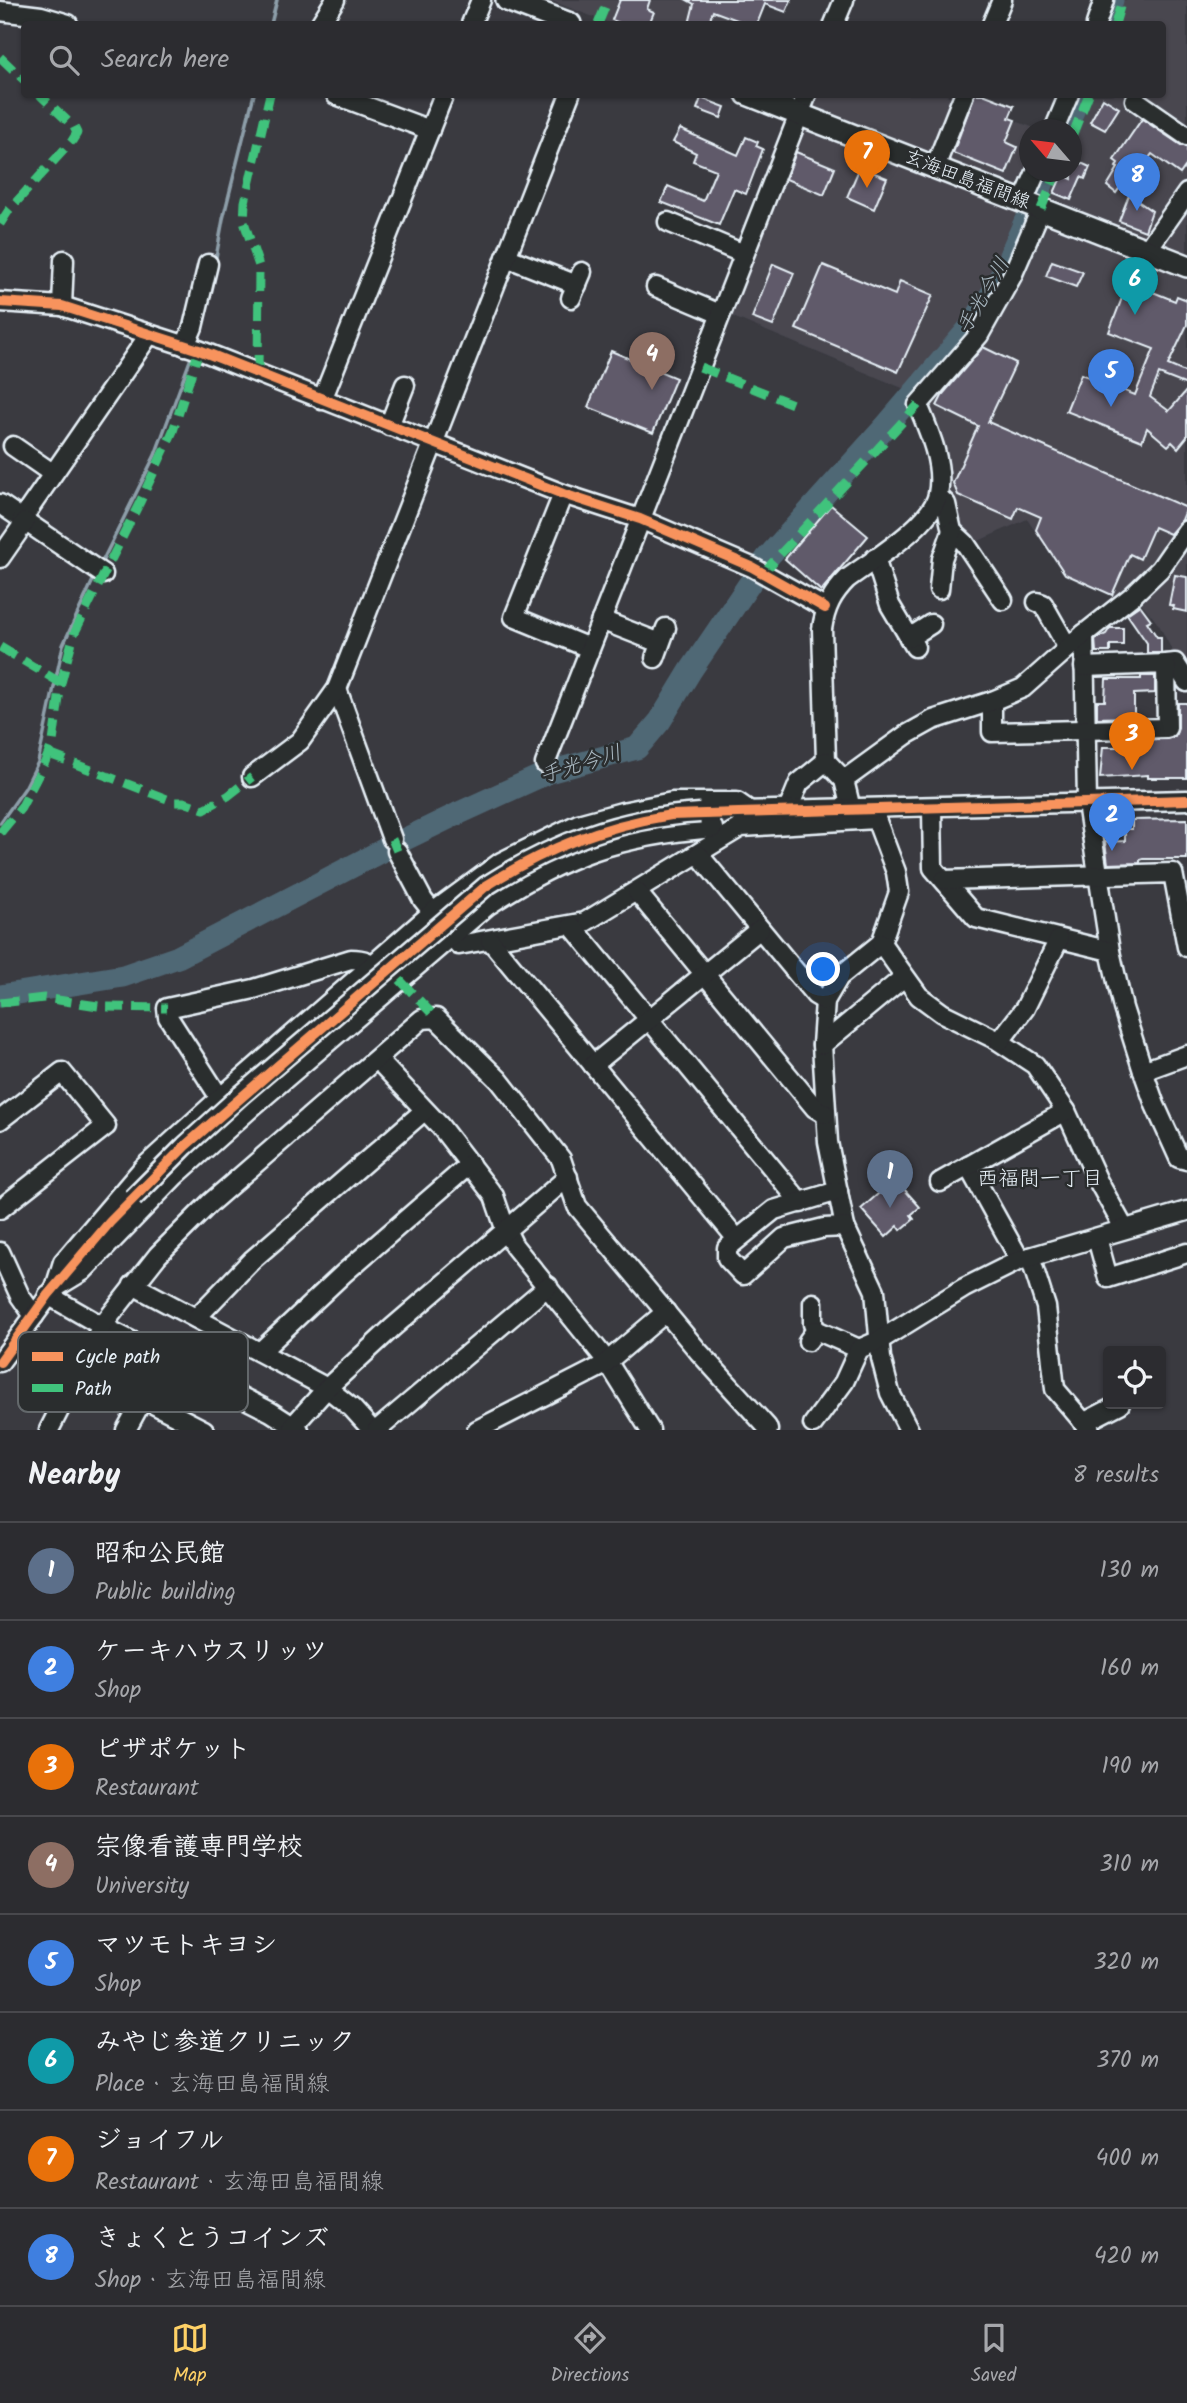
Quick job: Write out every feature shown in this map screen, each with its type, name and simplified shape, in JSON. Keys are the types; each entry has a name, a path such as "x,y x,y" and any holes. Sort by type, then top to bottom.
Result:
{"main road":[{"path":"507,0 562,21"},
{"name":"玄海田島福間線","path":"757,98 1187,266"}],"street":[{"path":"322,21 335,0"},
{"path":"472,21 481,0"},
{"path":"835,21 844,0"},
{"path":"993,21 1002,0"},
{"path":"1097,21 1104,0"},
{"path":"0,11 58,21"},
{"path":"344,98 430,130"},
{"path":"322,400 442,98"},
{"path":"252,777 300,741 337,689 568,98"},
{"path":"545,764 805,98"},
{"path":"935,167 962,98"},
{"path":"1059,119 1067,98"},
{"path":"1135,100 1187,136"},
{"path":"851,809 844,780 826,761 822,629 825,608 838,588 915,528 938,496 939,476 932,438 918,405 979,335 1008,285 1032,205 1035,182"},
{"path":"1147,250 1187,193"},
{"path":"668,222 744,254"},
{"path":"506,257 577,285"},
{"path":"62,306 64,260"},
{"path":"185,346 193,327 208,264"},
{"path":"656,287 720,314"},
{"path":"0,302 62,306 258,373 563,494 640,519 757,570 825,608"},
{"path":"0,558 52,473 149,335"},
{"path":"389,426 405,385"},
{"path":"13,446 52,473"},
{"path":"563,494 513,617 589,648"},
{"path":"938,496 946,504 952,531 942,559 939,589"},
{"path":"0,504 103,574"},
{"path":"844,780 906,735 933,720 1023,688 1132,596 1160,569 1187,530"},
{"path":"952,531 965,543 1003,600"},
{"path":"875,558 890,605 912,642 931,624"},
{"path":"1037,602 1043,604 1068,648"},
{"path":"601,620 660,643"},
{"path":"1084,634 1087,803 1110,951 1123,1008 1155,1105 1180,1158 1187,1160"},
{"path":"1084,667 1175,663 1187,682"},
{"path":"992,701 992,732 1167,728 1166,664"},
{"path":"337,689 394,845 423,900 459,945 585,922 637,892 708,831 750,811 851,809 876,814"},
{"path":"788,810 799,783 826,761"},
{"path":"51,1292 83,1271 175,1176 452,935 515,887 567,859 603,846 669,832 708,831 932,808 1187,800"},
{"path":"51,1292 62,1262 143,1168 433,912 501,862 578,824 622,812 672,802 737,802 750,811"},
{"path":"932,808 933,868 976,918 1110,951"},
{"path":"876,814 896,872 899,892 881,943 839,977 825,1001 822,1045 825,1114 845,1227 875,1291 881,1358 890,1393 909,1430"},
{"path":"22,1332 51,1292 110,1222 185,1146 486,886 554,847 635,820 708,831"},
{"path":"708,831 760,929 815,995 825,1001"},
{"path":"944,880 1172,873 1187,947"},
{"path":"637,892 815,1108 825,1114"},
{"path":"572,926 801,1202"},
{"path":"593,1065 760,929"},
{"path":"1000,1041 1024,1009 1043,976 1059,939"},
{"path":"490,940 737,1239"},
{"path":"881,943 919,996 942,1013 1000,1041 1035,1065 1066,1111 1098,1181 1124,1228"},
{"path":"220,1098 168,1017 167,1007 254,989 351,959 362,959 373,964 393,985"},
{"path":"822,1045 904,977"},
{"path":"99,1332 158,1255 210,1203 422,1019 436,1018 499,1080 561,1159 577,1206 768,1430"},
{"path":"1143,1070 1187,1055"},
{"path":"377,1059 440,1126 494,1196 514,1245 607,1361 643,1428"},
{"path":"0,1120 62,1072 106,1126 0,1209"},
{"path":"196,1318 253,1260 424,1111"},
{"path":"940,1182 1066,1111"},
{"path":"261,1351 343,1274 470,1164"},
{"path":"968,1166 1025,1259 1046,1307 1055,1389 1086,1426 1112,1409"},
{"path":"248,1400 296,1428 327,1388 505,1228 568,1177"},
{"path":"838,1191 774,1210 727,1248 727,1258 743,1275 785,1238 824,1228 845,1227"},
{"path":"813,1303 812,1335 859,1349 880,1340 964,1288 1025,1259 1187,1211"},
{"path":"1097,1238 1108,1278 1187,1253"},
{"path":"0,1252 20,1296 34,1316"},
{"path":"133,1285 224,1332"},
{"path":"248,1344 327,1388 374,1430 548,1286"},
{"path":"51,1292 114,1332"},
{"path":"477,1430 602,1366 666,1312"},
{"path":"0,1362 18,1338"},
{"path":"813,1424 844,1382 859,1349"},
{"path":"49,1430 58,1412"},
{"path":"126,1430 136,1412"},
{"path":"169,1412 204,1430"}],"shaded area":[{"path":"549,0 700,0 756,21 604,21"},
{"path":"1111,0 1187,0 1187,675 1159,625 1138,599 1118,599 1064,575 1027,519 972,544 955,526 919,395 726,314 810,102 799,98 954,98 1019,122 1019,182 1082,182 1082,119 1064,119 1073,98 1166,98 1166,21 1103,21"}],"building":[{"path":"620,0 650,0 647,9 654,12 650,21 612,20"},
{"path":"687,0 791,0 786,12 765,4 758,21 740,21 713,11 709,21 690,21 694,4"},
{"path":"701,98 725,107 721,118 697,109"},
{"path":"974,98 993,98 1014,106 1009,118 1015,120 1006,142 1017,147 1006,174 953,153"},
{"path":"1103,98 1119,108 1105,130 1090,122"},
{"path":"1142,119 1187,147 1187,164 1180,174 1152,154 1135,175 1131,172 1116,193 1107,186 1118,168 1118,163 1114,160"},
{"path":"680,129 738,155 746,137 758,142 756,146 763,149 746,194 734,189 719,225 661,202 668,186 703,201 716,170 693,161 696,153 673,142"},
{"path":"796,152 835,168 824,195 786,179"},
{"path":"1082,163 1090,167 1085,179 1082,178"},
{"path":"860,167 887,178 874,209 847,197"},
{"path":"1059,182 1079,182 1071,200 1054,193"},
{"path":"1129,195 1152,211 1145,231 1119,221"},
{"path":"1052,261 1083,272 1076,287 1046,276"},
{"path":"773,264 794,273 773,326 752,318"},
{"path":"823,265 895,295 900,281 933,295 898,372 796,329"},
{"path":"1133,284 1175,301 1177,296 1187,300 1187,325 1168,365 1187,373 1187,385 1159,374 1150,397 1169,411 1187,390 1187,437 1178,448 1172,442 1168,446 1147,428 1142,441 1066,411 1081,374 1135,395 1154,349 1109,332 1127,285 1132,287"},
{"path":"983,347 1016,363 988,422 1187,508 1182,520 1170,534 1154,527 1140,559 1130,554 1112,595 1065,574 1036,530 1041,517 1018,507 1013,519 958,495 953,483 978,426 937,406 943,394"},
{"path":"611,351 676,378 653,433 588,407"},
{"path":"831,505 868,536 821,591 785,559"},
{"path":"1175,575 1187,577 1187,612 1173,609 1174,606 1169,605"},
{"path":"1140,605 1151,620 1147,622 1157,637 1161,637 1161,653 1147,653 1147,643 1127,614"},
{"path":"1110,628 1123,628 1123,645 1110,645 1110,652 1096,652 1095,639 1106,634"},
{"path":"1141,676 1155,676 1155,693 1134,694 1134,717 1097,718 1097,701 1105,701 1106,679 1141,679"},
{"path":"1178,703 1187,703 1187,778 1148,778 1148,775 1100,778 1103,747 1120,747 1120,740 1167,739 1175,736 1178,728"},
{"path":"1187,819 1187,859 1143,859 1140,863 1108,864 1105,842 1125,841 1125,829 1132,829 1132,820"},
{"path":"895,1179 920,1207 911,1215 914,1219 901,1230 898,1226 886,1237 861,1209"}],"waterway":[{"path":"272,21 277,0"},
{"name":"手光今川","path":"1107,21 1112,0"},
{"path":"215,263 253,98"},
{"name":"手光今川","path":"1070,119 1078,98"},
{"name":"手光今川","path":"1040,189 1043,182"},
{"name":"手光今川","path":"0,996 123,976 178,957 393,845 549,772 637,748 660,721 767,558 972,325 996,287 1025,222"},
{"path":"100,566 155,455 192,355"},
{"path":"0,823 25,788 38,762 63,645 95,576"}],"marked path":[{"path":"599,21 608,0"},
{"path":"1116,21 1122,0"},
{"path":"0,57 21,77"},
{"path":"0,224 9,210 77,133 43,98"},
{"path":"258,373 259,266 244,222 245,202 269,98"},
{"path":"1079,119 1087,98"},
{"path":"1041,209 1053,182"},
{"path":"0,833 21,808 45,762 53,742 61,683 74,634 173,431 199,350"},
{"path":"700,367 800,407"},
{"path":"762,574 918,405"},
{"path":"0,647 61,683"},
{"path":"49,754 175,802 184,802 204,809 228,796 252,777"},
{"path":"392,839 397,851"},
{"path":"400,980 436,1018"},
{"path":"0,1003 44,998 105,1007 167,1008"}],"cycle path":[{"path":"0,302 62,306 199,350 563,494 640,519 752,567 825,608"},
{"path":"21,1332 48,1295 110,1222 185,1146 486,886 531,860 598,832 671,815 1187,800"},
{"path":"0,1362 18,1337"}],"place":[{"name":"ジョイフル","path":"867,188"},
{"name":"きょくとうコインズ","path":"1137,211"},
{"name":"みやじ参道クリニック","path":"1135,315"},
{"name":"宗像看護専門学校","path":"652,390"},
{"name":"マツモトキヨシ","path":"1111,407"},
{"name":"ピザポケット","path":"1132,770"},
{"name":"ケーキハウスリッツ","path":"1112,851"},
{"name":"昭和公民館","path":"890,1208"}],"district":[{"name":"西福間一丁目","path":"1040,1179"}]}
